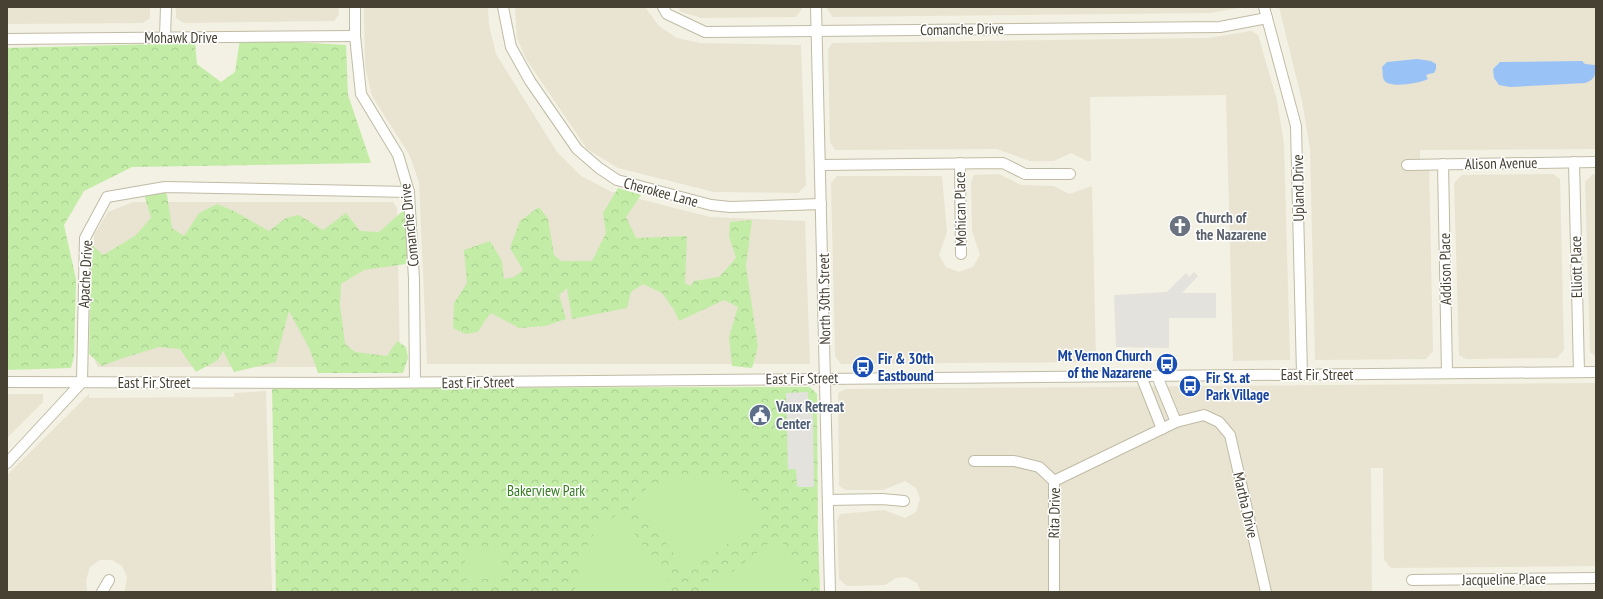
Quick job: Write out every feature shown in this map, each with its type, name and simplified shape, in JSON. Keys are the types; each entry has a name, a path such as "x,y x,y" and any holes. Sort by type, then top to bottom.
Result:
{"street":[{"path":"165,37 166,7"},
{"name":"Comanche Drive","path":"355,7 355,36 361,94 398,155 409,192 414,279 415,382"},
{"name":"Cherokee Lane","path":"503,7 511,47 530,81 577,149 599,168 617,180 711,205 730,207 821,204"},
{"name":"Comanche Drive","path":"663,7 667,14 706,32 1220,27 1267,18"},
{"name":"North 30th Street","path":"816,7 830,592"},
{"name":"Upland Drive","path":"1264,7 1296,126 1302,374"},
{"name":"Mohawk Drive","path":"7,39 355,36"},
{"name":"Elliott Place","path":"1574,162 1579,372"},
{"name":"Alison Avenue","path":"1407,165 1596,162"},
{"name":"Mohican Place","path":"960,163 961,254"},
{"path":"820,165 1003,163 1025,174 1070,174"},
{"name":"Addison Place","path":"1443,164 1447,373"},
{"name":"Apache Drive","path":"82,382 85,238 107,197 165,187 409,192"},
{"name":"East Fir Street","path":"7,382 415,382 1596,372"},
{"path":"1141,376 1162,429"},
{"path":"1157,376 1176,422"},
{"path":"7,463 82,382"},
{"name":"Rita Drive","path":"1054,592 1054,481 1176,422 1204,415 1219,422"},
{"name":"Martha Drive","path":"1219,422 1230,435 1266,592"},
{"path":"974,461 1014,461 1039,466 1054,481"},
{"path":"828,500 882,499 904,501"},
{"name":"Jacqueline Place","path":"1412,580 1596,578"},
{"path":"102,592 109,580"}],"shaded area":[{"path":"7,7 150,7 150,18 143,23 7,24"},
{"path":"176,7 338,7 339,14 334,21 184,23 176,18"},
{"path":"364,7 488,7 489,25 496,54 557,152 581,176 612,192 710,217 805,221 810,364 427,364 419,182 409,154 372,96 365,66"},
{"path":"515,7 645,7 659,26 677,38 700,43 801,45 806,185 798,193 714,192 618,168 587,149 526,59 517,38"},
{"path":"678,7 802,7 802,9 796,17 702,18 681,12"},
{"path":"827,7 1244,7 1210,13 833,17"},
{"path":"1279,7 1596,7 1596,149 1420,150 1420,162 1429,163 1433,351 1426,359 1315,360 1310,149 1302,101"},
{"path":"1251,31 1258,35 1277,100 1284,144 1290,360 1233,361 1226,95 1090,97 1091,161 1087,161 1071,153 1054,161 1030,161 997,149 835,150 830,142 828,50 832,43 1208,38"},
{"path":"999,174 1021,185 1054,186 1069,194 1092,186 1096,362 841,364 835,356 831,183 837,176 942,176 947,232 939,255 946,267 959,272 973,267 980,255 972,231 971,182 974,175"},
{"path":"1553,174 1560,179 1564,350 1557,358 1466,359 1459,355 1454,183 1462,175"},
{"path":"1593,174 1596,174 1596,357 1590,352 1585,182"},
{"path":"133,202 393,202 397,208 400,359 392,367 98,367 95,361 94,235 108,212"},
{"path":"1194,272 1198,276 1182,293 1216,293 1216,318 1169,318 1169,348 1116,347 1114,295 1167,292 1186,273 1189,277"},
{"path":"1596,383 1596,566 1391,568 1384,560 1383,468 1371,468 1372,592 921,592 917,583 906,577 896,578 885,585 847,586 839,579 837,521 840,514 884,510 905,518 916,512 920,499 916,488 905,481 883,490 846,490 839,486 838,393 846,389"},
{"path":"266,391 272,592 122,592 125,590 127,577 122,566 112,560 100,560 90,567 86,580 87,592 7,592 7,475 89,394 89,398 234,397 234,393"},
{"path":"808,392 808,414 813,414 814,487 797,487 796,469 788,469 786,393"},
{"path":"7,394 43,394 43,402 7,438"}],"green space":[{"path":"240,39 346,45 348,95 371,163 132,167 84,191 64,225 76,279 74,356 71,368 7,370 7,48 195,43 197,64 221,82 235,72"},
{"path":"158,184 167,195 172,228 184,236 199,213 217,204 234,211 269,231 286,218 299,215 323,230 346,213 360,231 379,232 404,210 408,244 406,264 364,270 341,284 340,305 345,344 355,352 387,356 397,341 406,347 408,358 403,373 318,373 310,350 289,311 276,362 234,372 223,351 218,360 196,372 180,349 159,347 102,366 89,354 91,244 103,255 135,236 151,218 142,187"},
{"path":"618,188 641,195 626,217 636,238 687,236 685,283 691,286 694,281 719,277 736,258 729,236 730,222 752,220 746,266 758,347 752,368 732,366 729,337 738,307 724,300 679,321 674,310 662,293 643,284 631,292 627,308 572,319 567,288 559,295 566,319 545,326 519,328 491,313 478,332 465,334 453,328 454,303 467,283 464,250 490,241 502,261 504,279 514,277 523,270 510,248 520,221 539,207 548,219 554,255 561,261 592,261 606,233 603,213"},
{"name":"Bakerview Park","path":"810,387 817,394 820,592 276,592 272,388"},
{"path":"677,477 710,477 743,491 766,517 688,572 633,500 649,487"},
{"path":"620,513 669,582 658,592 574,592 582,555 597,528"},
{"path":"778,536 794,559 805,589 804,592 707,592"},
{"path":"501,547 504,577 467,581 464,551"}],"water":[{"path":"1417,59 1431,61 1436,64 1434,73 1426,76 1428,79 1398,85 1387,83 1384,80 1382,67 1387,62"},
{"path":"1582,61 1585,64 1595,65 1594,77 1585,83 1510,87 1499,85 1494,78 1493,69 1500,62"}],"place":[{"name":"Church of the Nazarene","path":"1180,226"},
{"name":"Mt Vernon Church of the Nazarene","path":"1167,364"},
{"name":"Fir & 30th Eastbound","path":"863,367"},
{"name":"Fir St. at Park Village","path":"1190,386"},
{"name":"Vaux Retreat Center","path":"760,415"}]}
